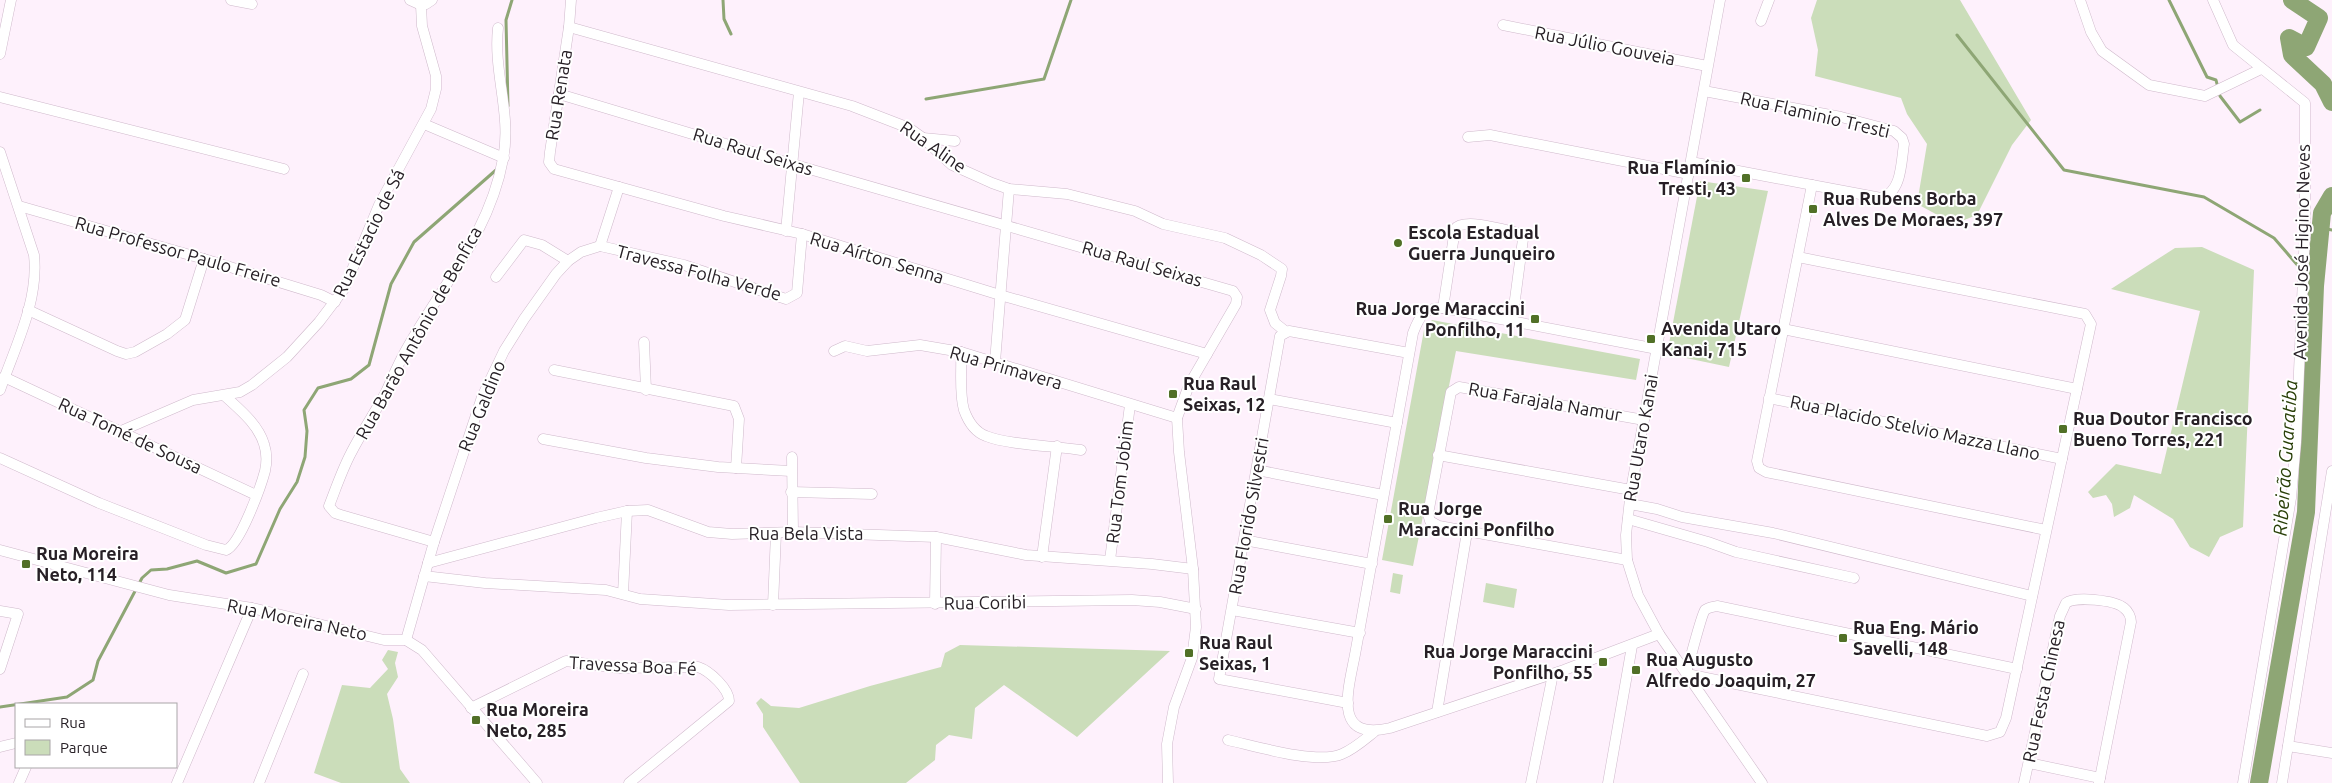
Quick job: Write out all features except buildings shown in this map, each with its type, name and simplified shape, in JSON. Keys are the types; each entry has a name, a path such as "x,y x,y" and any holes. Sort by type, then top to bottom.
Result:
{"street":[{"path":"0,54 11,0"},
{"path":"231,0 252,4"},
{"path":"410,0 421,5 432,0"},
{"name":"Rua Renata","path":"549,162 569,27 571,0"},
{"name":"Rua Utaro Kanai","path":"1720,0 1632,490 1628,519 1627,560 1638,595 1659,634 1762,783"},
{"path":"1761,21 1769,0"},
{"path":"2080,0 2091,32 2102,51 2149,85 2205,96 2260,69 2233,45 2213,0"},
{"name":"Rua Estacio de Sá","path":"121,431 193,400 240,392 273,368 297,346 335,302 353,273 379,205 431,109 436,89 436,76 422,26 421,5"},
{"name":"Rua Júlio Gouveia","path":"1503,25 1707,66"},
{"name":"Rua Aline","path":"569,27 852,106 894,121 923,138 952,165 1009,189 1067,194 1135,211 1163,224 1225,238 1282,269 1270,310 1276,323 1286,332"},
{"name":"Rua Barão Antônio de Benfica","path":"434,542 341,516 335,513 329,506 350,454 377,408 405,350 472,243 495,192 504,158 505,115 497,59 498,28"},
{"name":"Avenida José Higino Neves","path":"2243,783 2291,498 2296,442 2305,231 2305,103 2260,69"},
{"name":"Rua Flaminio Tresti","path":"1691,162 1881,198 1888,196 1897,184 1904,144 1902,138 1894,131 1841,117 1704,91"},
{"path":"786,231 799,92"},
{"name":"Rua Raul Seixas","path":"559,94 792,164 1233,290 1236,304 1189,385 1178,418 1179,452 1196,609 1194,646 1174,707 1167,744 1168,783"},
{"path":"0,97 284,169"},
{"path":"424,124 504,158"},
{"path":"1468,138 1490,135 1689,174"},
{"path":"923,138 955,141"},
{"path":"0,152 34,255 36,272 28,310 0,390"},
{"name":"Rua Aírton Senna","path":"549,162 554,169 802,234 1000,295 1207,354"},
{"path":"1812,185 1768,398 1757,466 1761,470 2046,530"},
{"path":"600,246 619,187"},
{"path":"995,362 1009,189"},
{"name":"Rua Professor Paulo Freire","path":"19,206 204,259 321,295 335,302"},
{"path":"1443,308 1455,229 1466,223 1510,231 1518,233 1523,239 1512,322"},
{"name":"Travessa Folha Verde","path":"600,246 684,265 780,298 792,297 797,293 802,234"},
{"path":"496,277 524,240 542,245 568,261"},
{"name":"Rua Galdino","path":"406,640 434,542 482,397 504,351 556,274 568,261 582,252 600,246"},
{"path":"1798,257 2085,314 2091,324 2017,669 2003,728 1996,734 1987,736 1686,673 1694,652 1702,615 1708,608 1717,606 2017,669"},
{"path":"28,310 117,351 126,354 135,352 167,334 185,320 204,259"},
{"path":"1374,732 1365,731 1352,722 1347,710 1383,495 1409,353 1418,318 1433,308 1443,308 1656,349"},
{"path":"1783,329 2077,389"},
{"path":"1286,332 1409,353"},
{"name":"Rua Florido Silvestri","path":"1286,332 1280,336 1218,684 1348,703"},
{"path":"644,342 646,390"},
{"name":"Rua Primavera","path":"834,351 845,346 867,350 920,345 960,352 1178,418"},
{"path":"960,352 964,409 970,423 978,431 986,436 1001,440 1081,450"},
{"path":"554,370 646,390 734,406 739,419 736,468"},
{"name":"Rua Tomé de Sousa","path":"4,377 256,495"},
{"name":"Rua Farajala Namur","path":"1627,560 1467,532 1439,526 1428,519 1438,455 1451,392 1458,387 1644,420"},
{"path":"0,458 99,504 206,545 221,550 230,549 238,537 256,495 265,471 267,458 264,443 256,428 225,396"},
{"name":"Rua Placido Stelvio Mazza Llano","path":"1768,398 2062,460"},
{"path":"1269,399 1397,423"},
{"name":"Rua Tom Jobim","path":"1110,560 1130,405"},
{"path":"543,439 646,458 736,468 791,470"},
{"path":"1042,556 1057,446"},
{"path":"1438,455 1632,490"},
{"path":"792,457 793,532"},
{"path":"1257,470 1383,495"},
{"path":"2282,783 2331,489 2332,471"},
{"path":"791,492 872,494"},
{"path":"1630,504 1657,508 1682,517 1774,533 2032,596"},
{"name":"Rua Bela Vista","path":"428,563 627,511 648,510 708,532 732,534 793,532 936,537 1042,556 1110,560 1193,570"},
{"path":"623,594 627,511"},
{"path":"1628,519 1736,552 1854,578"},
{"path":"772,605 776,532"},
{"path":"1437,712 1467,532"},
{"path":"935,604 936,537"},
{"path":"1244,540 1372,564"},
{"name":"Rua Moreira Neto","path":"0,550 169,595 252,608 384,640 406,640"},
{"name":"Rua Coribi","path":"424,576 485,583 606,590 640,599 728,605 935,604 1132,600 1160,602 1196,609"},
{"name":"Rua Festa Chinesa","path":"2024,783 2062,608 2066,602 2076,598 2124,607 2132,622 2099,780"},
{"path":"177,783 252,608"},
{"path":"0,610 18,614 5,642 0,669"},
{"path":"1232,610 1360,633"},
{"path":"1228,740 1323,758 1341,754 1356,746 1374,732 1553,674 1632,646 1659,634"},
{"path":"406,640 422,650 537,783"},
{"path":"1608,783 1632,646"},
{"name":"Travessa Boa Fé","path":"471,708 566,661 618,668 698,667 710,673 728,694 728,701 630,783"},
{"path":"259,783 303,674"},
{"path":"1531,783 1553,674"},
{"path":"0,747 15,743"},
{"path":"2288,746 2332,753"},
{"path":"2028,763 2099,780"},
{"path":"19,783 26,768"}],"green space":[{"path":"1817,0 1960,0 2031,120 2012,145 1977,215 1954,224 1921,206 1918,198 1927,144 1907,114 1901,98 1815,76 1818,50 1811,18"},
{"path":"1700,181 1768,191 1729,367 1667,354"},
{"path":"2202,247 2254,270 2243,527 2220,537 2209,557 2190,547 2173,519 2134,495 2130,508 2114,517 2112,504 2106,495 2093,498 2088,492 2116,464 2161,474 2200,311 2111,289 2175,248"},
{"path":"1432,320 1640,359 1636,380 1456,351 1413,566 1382,560 1424,330"},
{"path":"1393,573 1403,575 1400,594 1390,592"},
{"path":"1486,583 1517,589 1514,608 1483,602"},
{"path":"960,645 1170,651 1077,737 1004,685 975,708 972,739 949,735 936,745 935,760 906,783 800,783 763,727 763,714 756,703 761,698 771,706 799,708 941,667 945,653"},
{"path":"388,650 398,652 395,663 398,677 387,694 393,719 400,769 410,783 341,783 314,773 342,685 370,688 388,669 382,660"}],"waterway":[{"path":"508,106 506,20 512,0"},
{"path":"723,0 724,19 731,34"},
{"path":"926,99 1044,79 1071,0"},
{"path":"2169,0 2207,77 2216,80 2220,96 2240,122 2260,110"},
{"name":"Ribeirão Guaratiba","path":"2292,0 2319,18 2306,47 2289,38 2292,55 2323,84 2332,102"},
{"path":"1957,35 2064,170 2204,197 2274,238 2300,268"},
{"path":"27,703 67,697 93,680 98,661 142,578 151,570 167,569 197,561 226,573 256,564 280,509 297,482 305,457 307,431 304,410 318,388 351,379 369,365 391,284 414,242 496,170"},
{"name":"Ribeirão Guaratiba","path":"2259,783 2306,512 2315,286 2322,213 2332,196"},
{"path":"2322,228 2332,230"},
{"path":"2306,275 2315,286"},
{"path":"0,707 15,705"}],"place":[{"name":"Rua Flamínio Tresti, 43","path":"1746,178"},
{"name":"Rua Rubens Borba Alves De Moraes, 397","path":"1813,209"},
{"name":"Escola Estadual Guerra Junqueiro","path":"1398,243"},
{"name":"Rua Jorge Maraccini Ponfilho, 11","path":"1535,319"},
{"name":"Avenida Utaro Kanai, 715","path":"1651,339"},
{"name":"Rua Raul Seixas, 12","path":"1173,394"},
{"name":"Rua Doutor Francisco Bueno Torres, 221","path":"2063,429"},
{"name":"Rua Jorge Maraccini Ponfilho","path":"1388,519"},
{"name":"Rua Moreira Neto, 114","path":"26,564"},
{"name":"Rua Eng. Mário Savelli, 148","path":"1843,638"},
{"name":"Rua Raul Seixas, 1","path":"1189,653"},
{"name":"Rua Jorge Maraccini Ponfilho, 55","path":"1603,662"},
{"name":"Rua Augusto Alfredo Joaquim, 27","path":"1636,670"},
{"name":"Rua Moreira Neto, 285","path":"476,720"}]}
